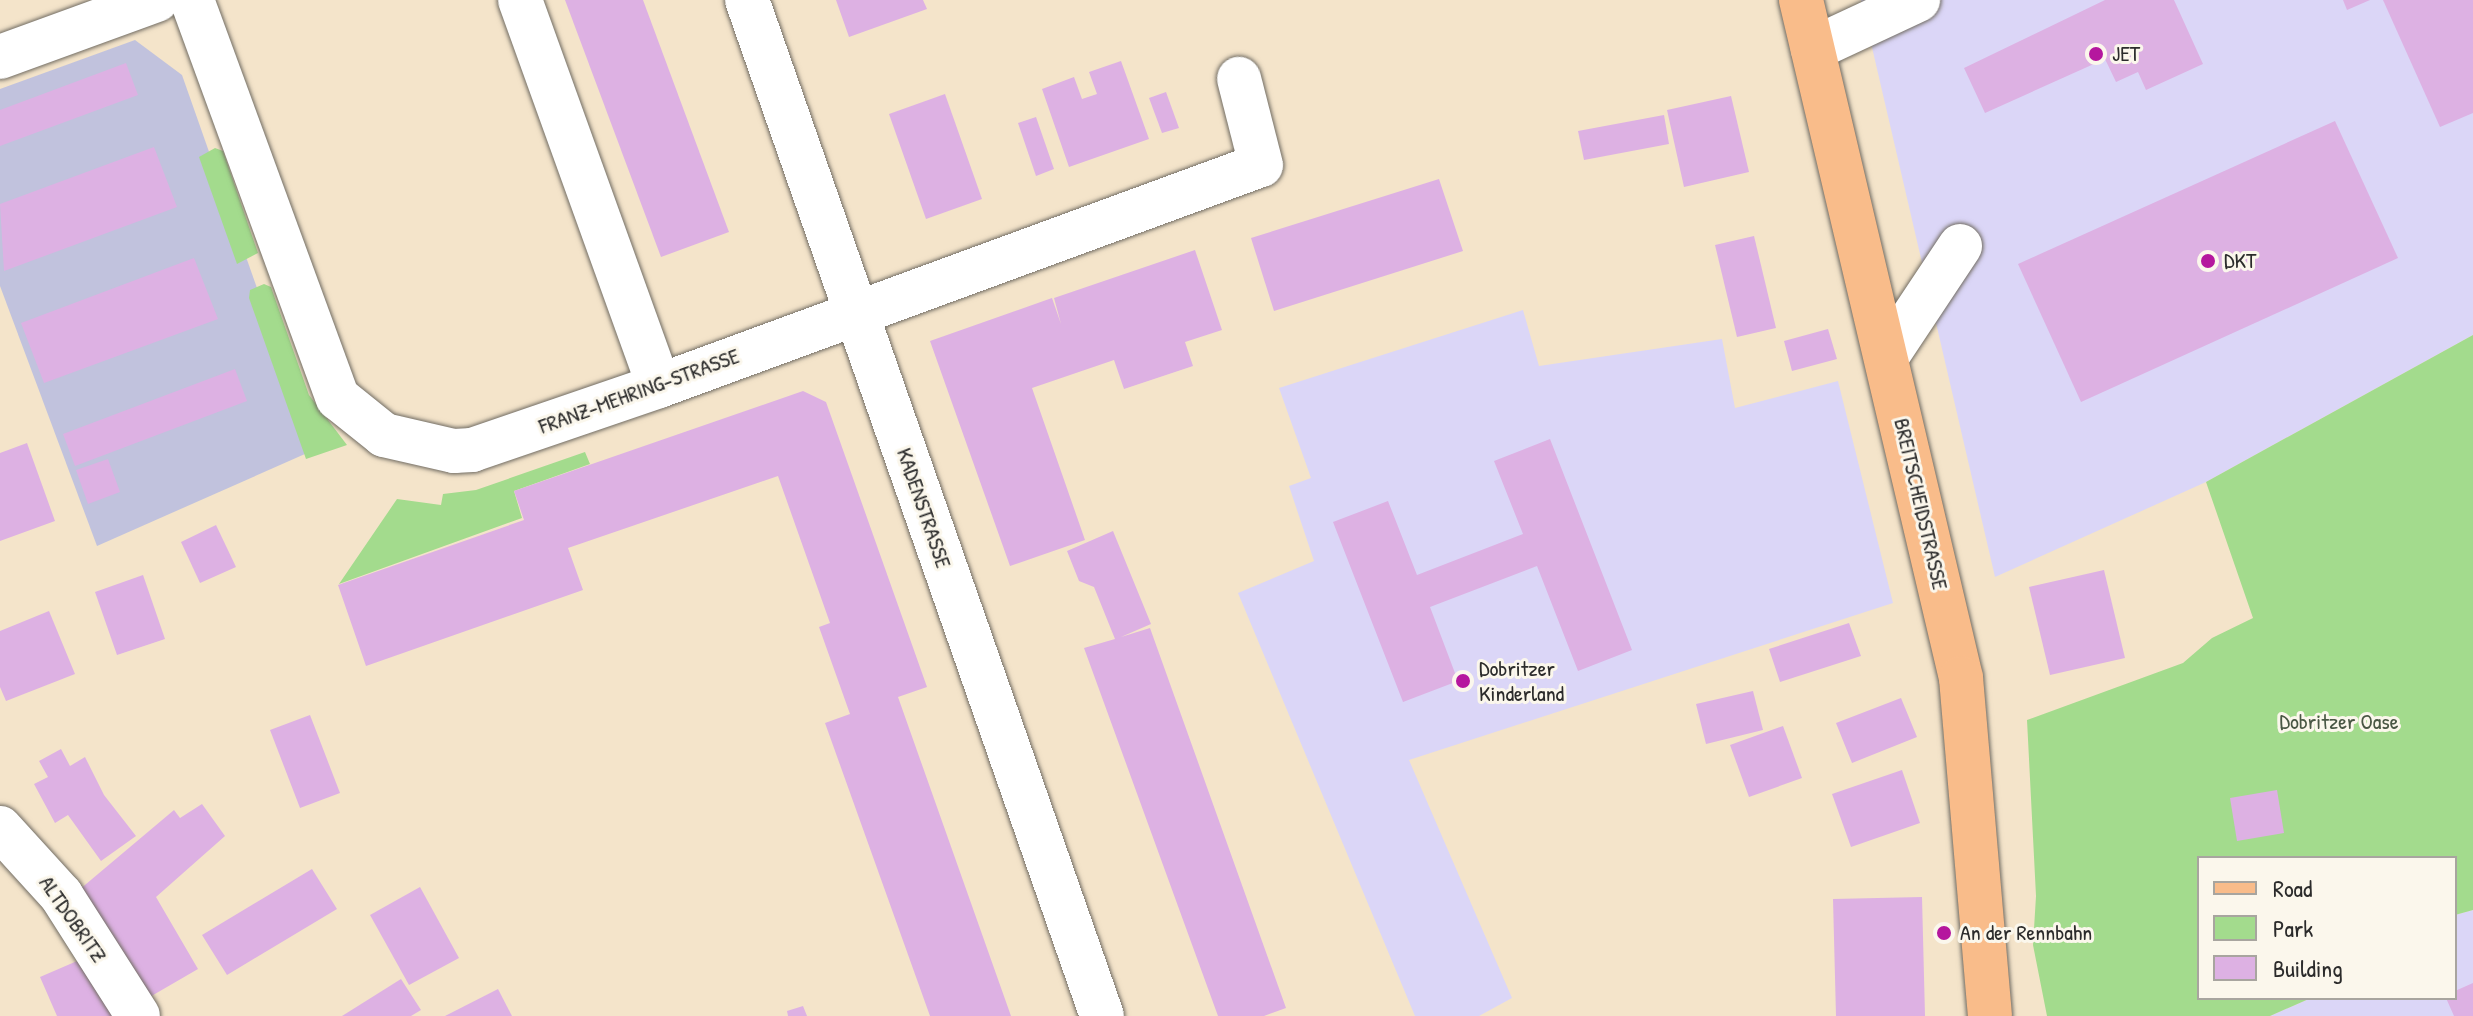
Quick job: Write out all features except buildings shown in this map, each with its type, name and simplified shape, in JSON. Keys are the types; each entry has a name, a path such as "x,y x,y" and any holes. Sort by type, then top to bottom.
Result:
{"main road":[{"name":"BREITSCHEIDSTRASSE","path":"1801,0 1961,678 1990,1016"}],"street":[{"path":"0,57 157,0"},
{"name":"FRANZ-MEHRING-STRASSE","path":"192,0 338,398 384,435 454,451 472,450 659,386 855,311 1261,165 1239,79"},
{"path":"520,0 659,386"},
{"name":"KADENSTRASSE","path":"747,0 1102,1016"},
{"path":"1813,49 1918,0"},
{"path":"1887,356 1960,246"},
{"name":"ALTDOBRITZ","path":"0,828 61,895 138,1016"}],"shaded area":[{"path":"1861,0 2473,0 2473,335 2206,482 1995,577"},
{"path":"135,40 182,75 314,450 97,546 0,286 0,89"},
{"name":"Dobritzer Kinderland","path":"1523,310 1539,366 1722,339 1735,408 1838,381 1893,603 1409,760 1512,998 1479,1016 1415,1016 1238,593 1314,561 1289,486 1311,478 1279,388"},
{"path":"2473,910 2473,1016 2270,1016 2306,1000 2457,1000 2457,914"}],"green space":[{"path":"215,148 223,151 258,253 237,264 199,157"},
{"path":"264,284 271,287 309,395 347,445 306,459 249,298 250,290"},
{"name":"Dobritzer Oase","path":"2473,335 2473,910 2457,914 2457,856 2197,856 2197,1000 2306,1000 2270,1016 2047,1016 2033,945 2036,896 2027,720 2183,663 2212,638 2253,618 2206,482"},
{"path":"585,452 590,464 514,491 522,518 339,584 397,499 441,505 443,494 476,490"}],"place":[{"name":"JET","path":"2096,54"},
{"name":"DKT","path":"2208,261"},
{"name":"Dobritzer Kinderland","path":"1463,681"},
{"name":"An der Rennbahn","path":"1944,933"}]}
